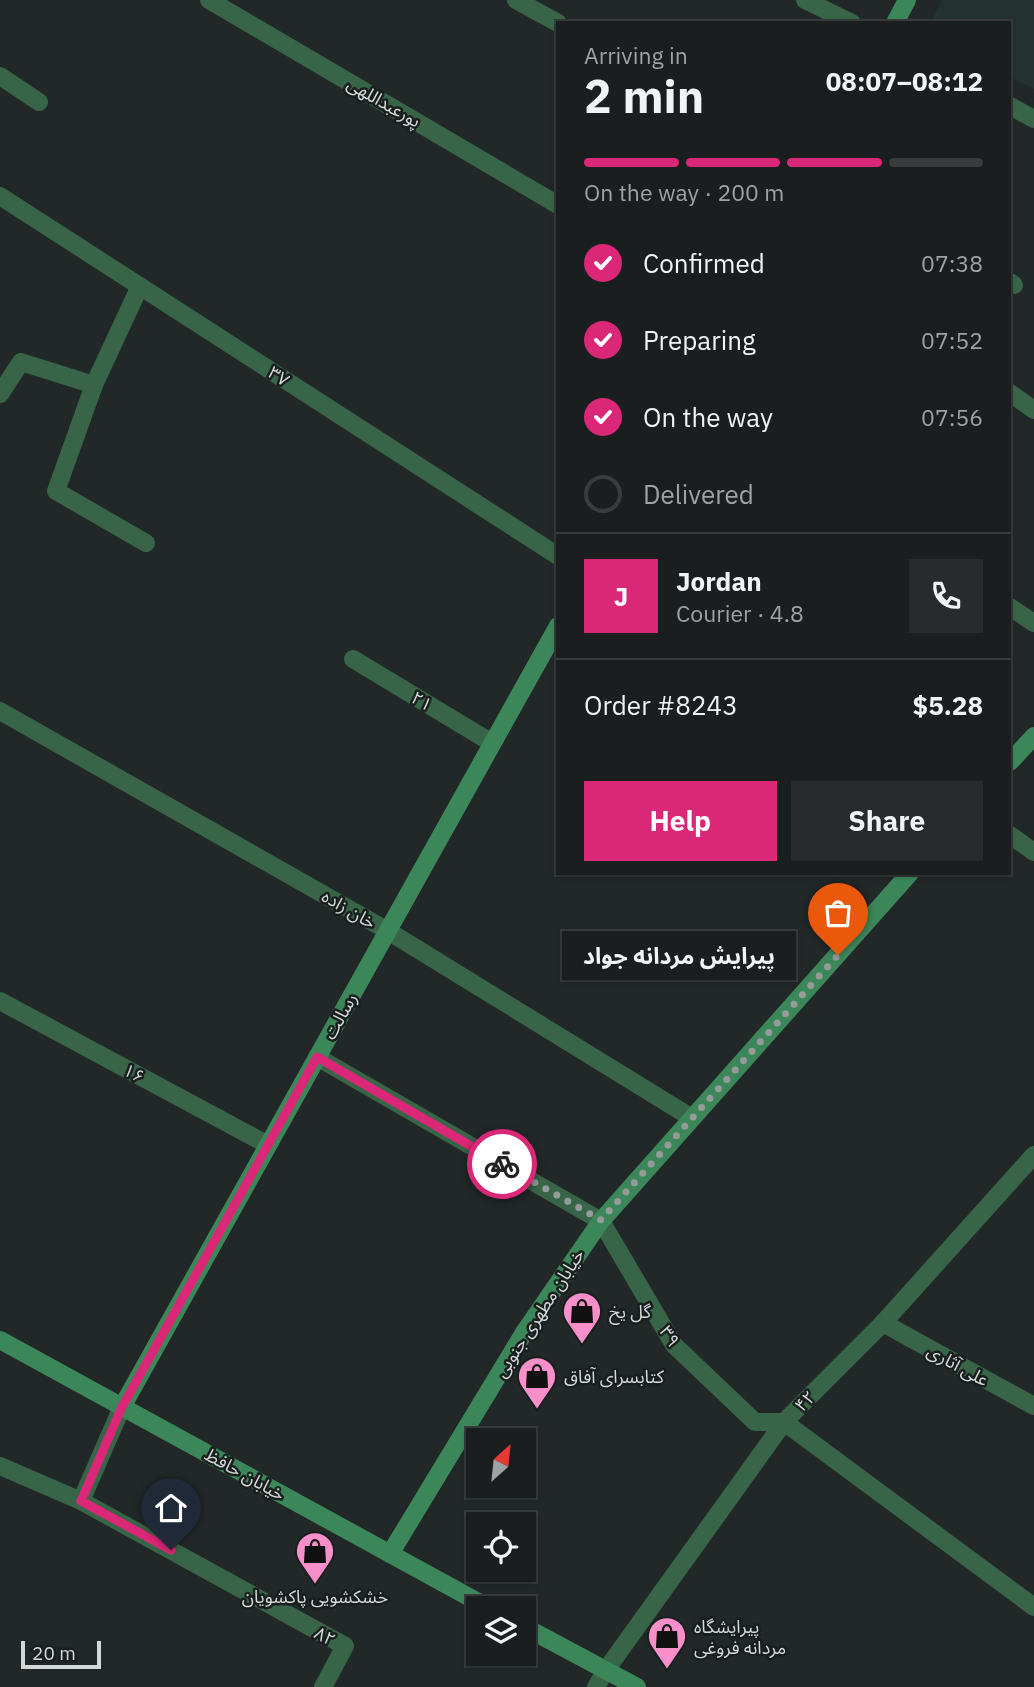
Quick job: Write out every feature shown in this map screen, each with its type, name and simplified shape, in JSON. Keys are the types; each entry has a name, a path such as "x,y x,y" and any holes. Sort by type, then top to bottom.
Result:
{"street":[{"name":"پورعبداللهی","path":"209,0 556,204"},
{"path":"516,0 556,22"},
{"path":"805,0 848,21"},
{"path":"896,21 908,0"},
{"path":"0,76 39,102"},
{"path":"1011,106 1034,118"},
{"name":"۳۷","path":"0,196 556,555"},
{"path":"140,286 94,385 56,491 146,543"},
{"path":"0,394 21,362 94,385"},
{"path":"1011,394 1034,410"},
{"path":"1011,608 1034,623"},
{"name":"رسالت","path":"122,1407 556,629"},
{"name":"۲۱","path":"353,659 492,744"},
{"name":"خان زاده","path":"0,711 388,931 692,1118"},
{"path":"1011,761 1034,736"},
{"path":"1011,836 1034,852"},
{"name":"خیابان مطهری جنوبی","path":"390,1554 525,1331 601,1220 909,875"},
{"name":"۱۶","path":"0,1002 268,1144"},
{"name":"۳۹","path":"317,1057 601,1220 674,1345 755,1422 784,1422 1034,1607"},
{"name":"۴۲","path":"596,1687 784,1422 883,1323 1034,1155"},
{"name":"علی آثاری","path":"883,1323 1034,1406"},
{"name":"خیابان حافظ","path":"0,1340 467,1596"},
{"path":"0,1466 81,1501 122,1407"},
{"name":"۸۲","path":"81,1501 345,1646 323,1687"},
{"path":"536,1633 637,1687"}],"shaded area":[{"path":"942,0 1034,0 1034,89 1011,78 1011,21 931,21"}],"way so far":[{"path":"502,1164 601,1220 838,955"}],"place":[{"name":"پیرایش مردانه جواد","path":"838,955"},
{"name":"گل یخ","path":"582,1345"},
{"name":"کتابسرای آفاق","path":"537,1410"},
{"name":"خشکشویی پاکشویان","path":"315,1585"},
{"name":"پیرایشگاه مردانه فروغی","path":"667,1670"}],"route":[{"path":"171,1550 81,1501 122,1407 317,1057 502,1164"}]}
